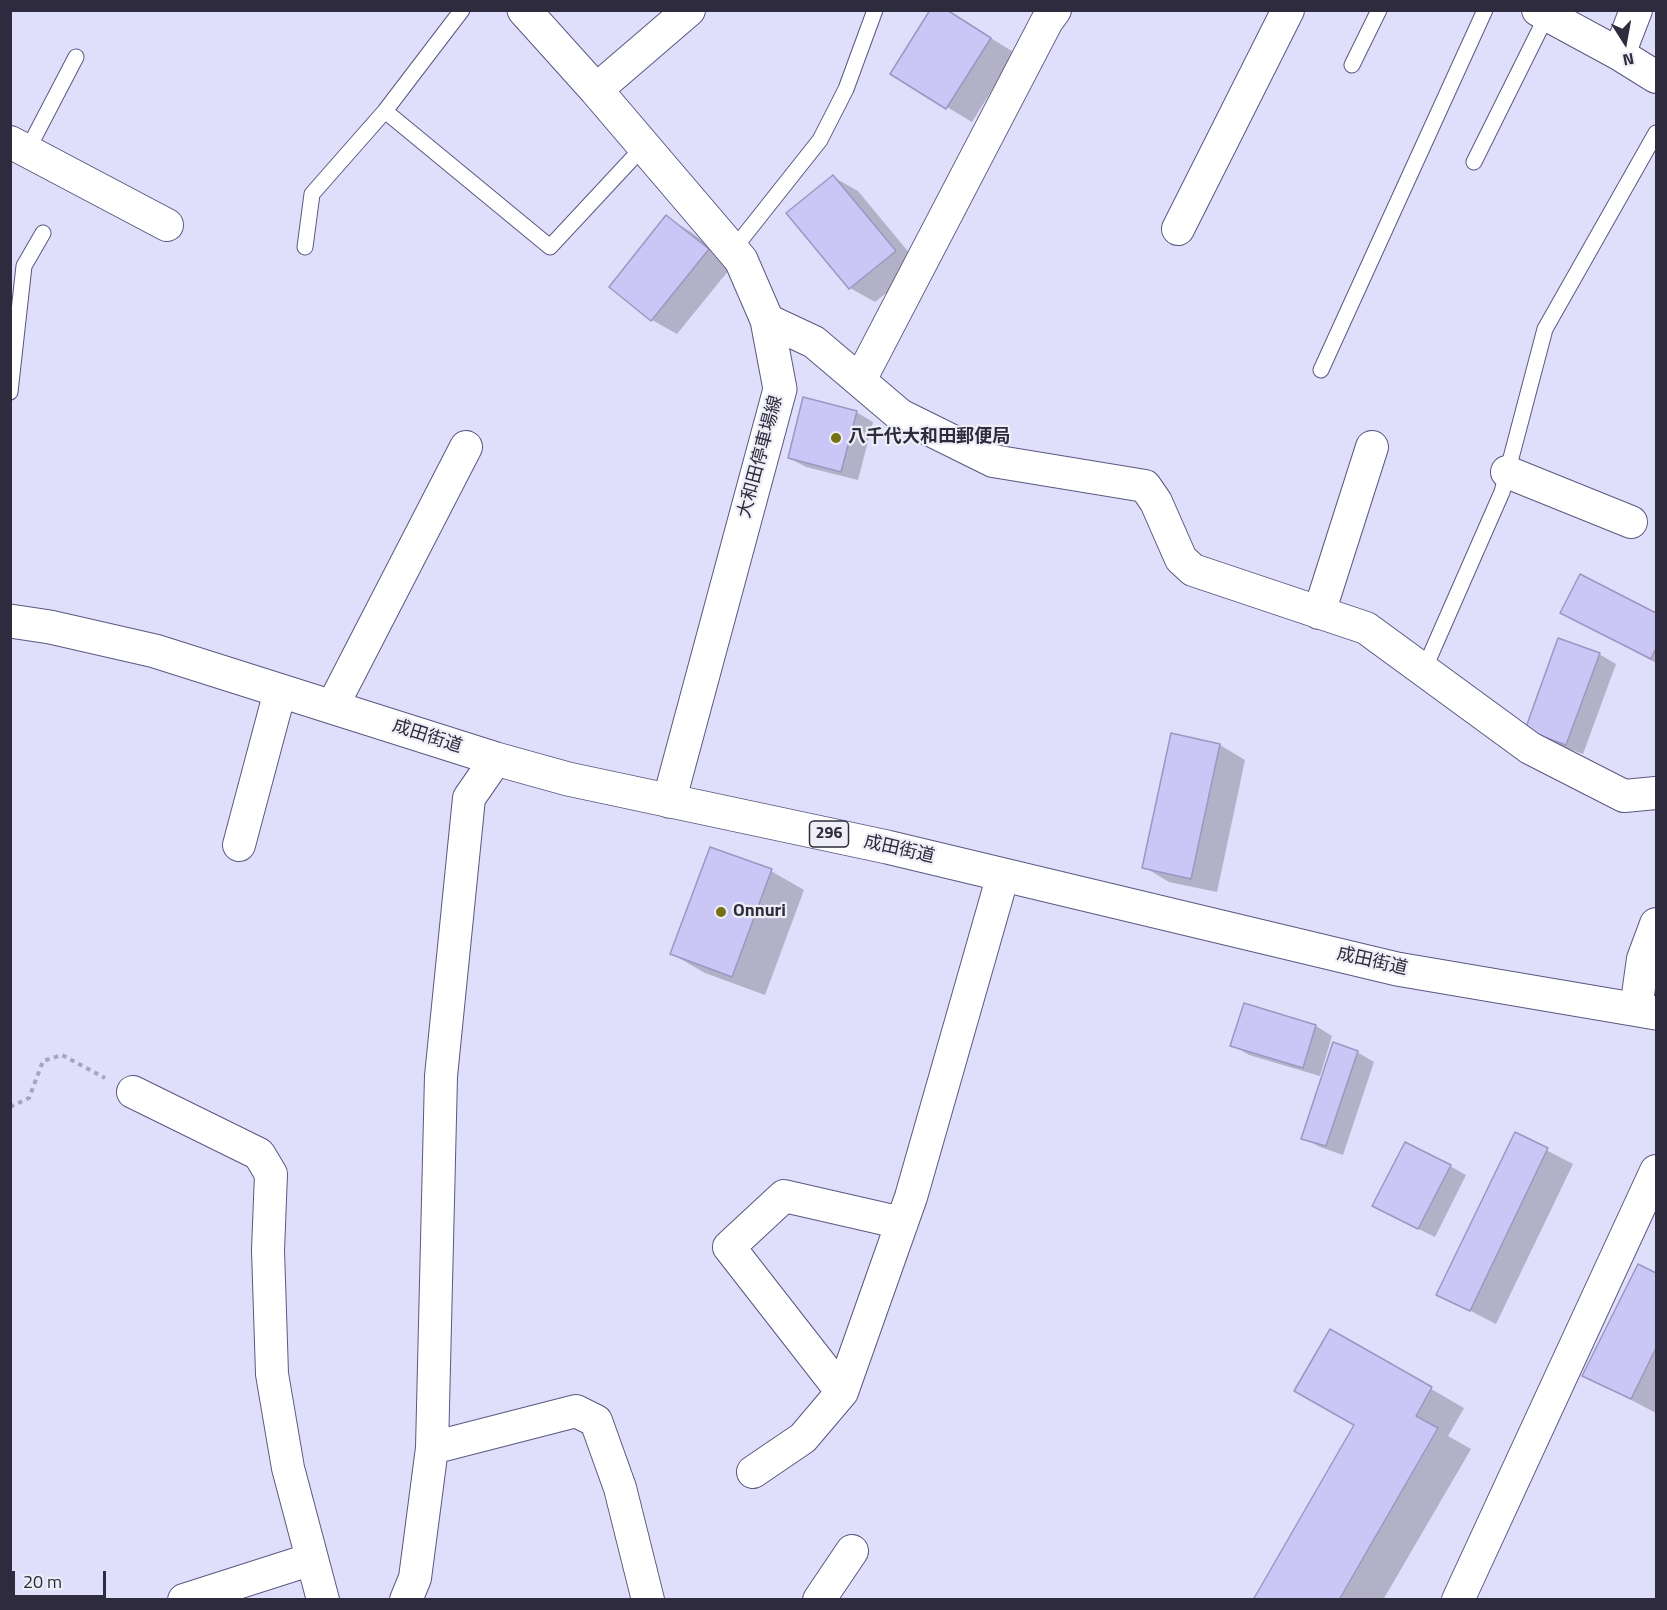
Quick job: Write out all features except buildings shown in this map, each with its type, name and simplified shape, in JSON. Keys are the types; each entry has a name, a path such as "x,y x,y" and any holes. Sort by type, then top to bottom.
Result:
{"main road":[{"name":"大和田停車場線","path":"524,10 596,90 741,261 767,320 780,389 669,801"},
{"name":"成田街道","path":"10,621 50,627 155,651 496,759 568,779 888,847 1397,969 1646,1011"}],"street":[{"path":"596,90 689,10"},
{"path":"860,380 1047,21 1055,10"},
{"path":"1178,229 1288,10"},
{"path":"1619,54 1636,10"},
{"path":"1542,13 1619,54 1656,77"},
{"path":"19,147 167,225"},
{"path":"767,320 814,342 900,415 993,461 1145,486 1156,502 1181,559 1193,570 1366,628 1423,672 1530,748 1624,796 1656,793"},
{"path":"332,707 466,447"},
{"path":"1319,613 1372,447"},
{"path":"1507,472 1631,522"},
{"path":"239,845 280,691"},
{"path":"406,1599 415,1578 432,1448 442,1065 469,798 496,759"},
{"path":"753,1472 803,1438 842,1392 914,1186 1003,875"},
{"path":"1646,1011 1643,959 1656,924"},
{"path":"133,1092 259,1154 271,1174 268,1250 272,1374 288,1468 323,1599"},
{"path":"1458,1599 1656,1171"},
{"path":"842,1392 729,1247 784,1196 902,1222"},
{"path":"432,1448 576,1411 596,1421 620,1488 648,1599"},
{"path":"819,1599 852,1551"},
{"path":"184,1599 312,1559"}],"lane":[{"path":"305,247 312,194 385,111 462,10"},
{"path":"732,251 819,141 846,89 875,10"},
{"path":"1352,65 1379,10"},
{"path":"1321,370 1485,10"},
{"path":"1474,162 1542,13"},
{"path":"19,147 76,57"},
{"path":"385,111 550,247 644,146"},
{"path":"1423,672 1502,492 1545,329 1656,133"},
{"path":"10,392 24,266 43,233"}],"path":[{"path":"10,1107 29,1098 43,1061 62,1055 133,1092"}],"place":[{"name":"八千代大和田郵便局","path":"836,438"},
{"name":"Onnuri","path":"721,912"}]}
